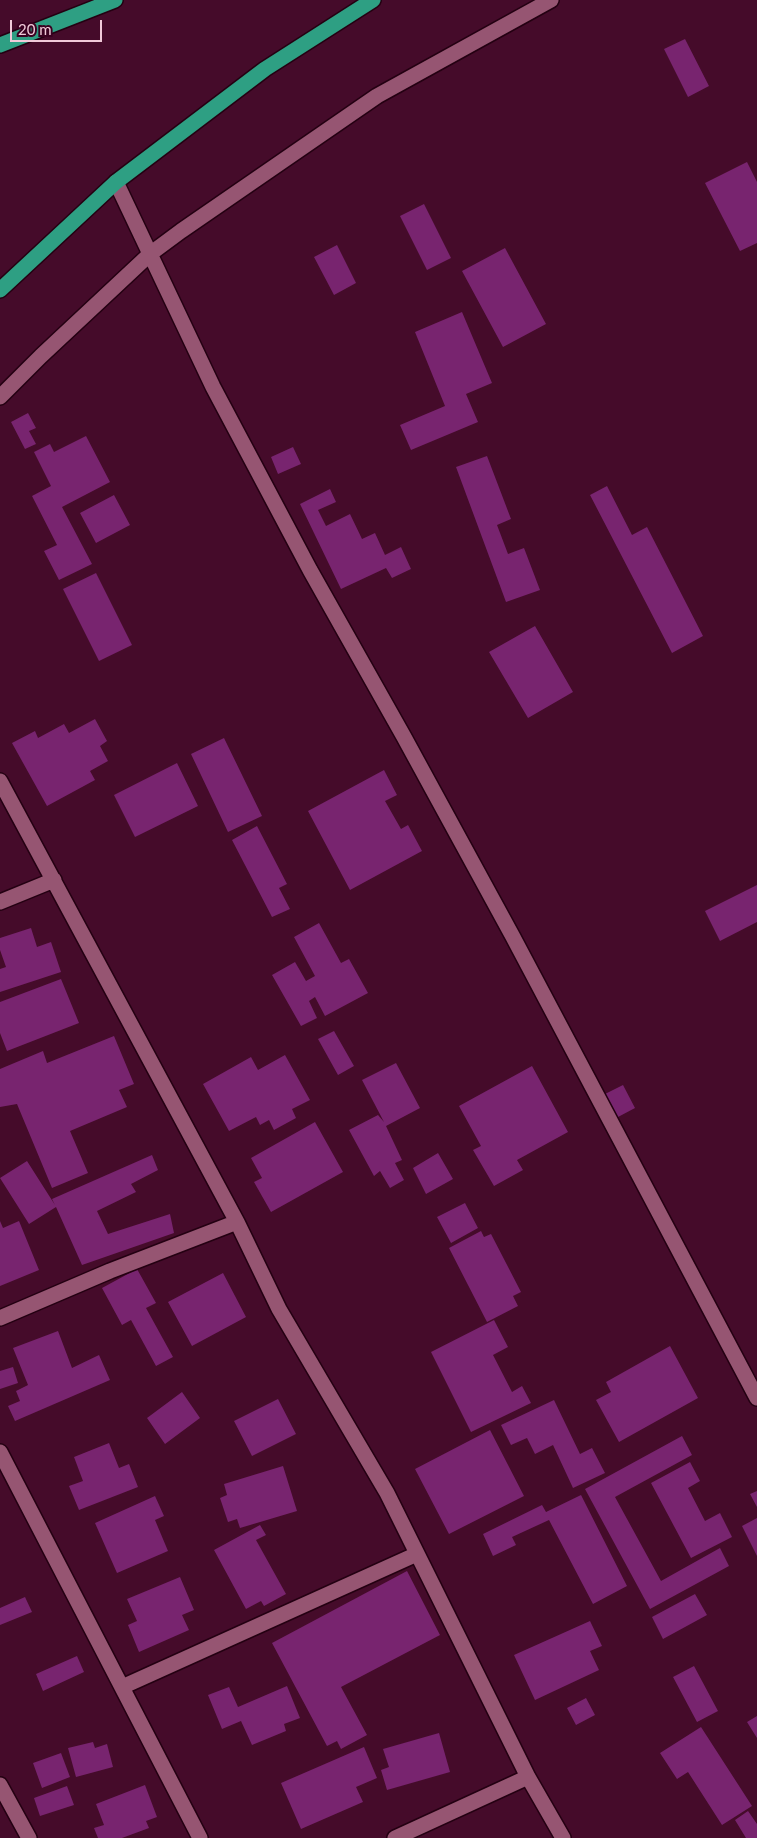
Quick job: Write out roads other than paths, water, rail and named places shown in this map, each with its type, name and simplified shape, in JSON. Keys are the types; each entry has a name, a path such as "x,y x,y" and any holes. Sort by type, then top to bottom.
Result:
{"highway":[{"path":"0,45 115,0"},
{"path":"0,290 116,182 265,69 373,0"}],"street":[{"path":"0,397 150,254 181,230 377,96 551,0"},
{"path":"116,182 217,396 310,570 518,946 757,1398"},
{"path":"0,781 237,1222 279,1309 387,1493 528,1777 563,1838"},
{"path":"0,902 54,880"},
{"path":"0,1318 110,1271 237,1222"},
{"path":"0,1452 200,1838"},
{"path":"122,1687 417,1554"},
{"path":"395,1838 528,1777"},
{"path":"0,1785 29,1838"}]}
